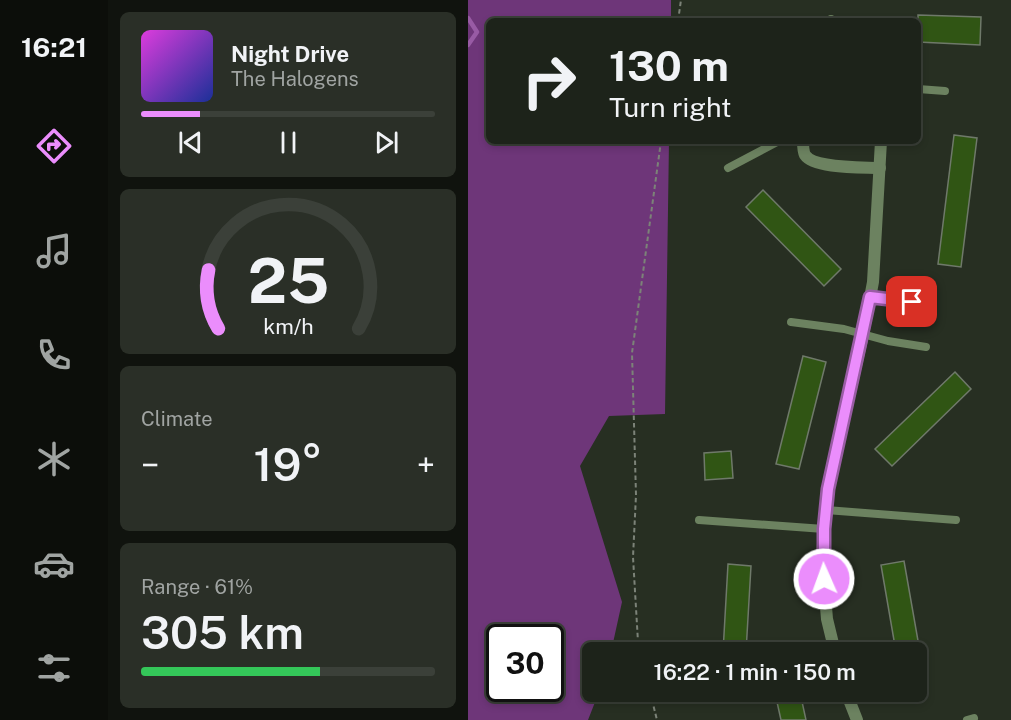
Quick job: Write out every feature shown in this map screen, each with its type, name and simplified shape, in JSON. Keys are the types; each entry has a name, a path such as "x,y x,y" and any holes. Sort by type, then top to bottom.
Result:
{"street":[{"path":"803,144 804,154 808,158 827,165 880,168"},
{"path":"832,642 827,619 822,558 824,529 828,489 873,282 881,144"},
{"path":"850,702 857,720"}],"lane":[{"path":"921,89 945,91"},
{"path":"728,168 773,144"},
{"path":"870,297 932,304"},
{"path":"791,322 844,329 888,341 926,347"},
{"path":"826,510 956,519"},
{"path":"699,520 824,529"}],"path":[{"path":"678,18 681,0"},
{"path":"638,642 633,557 636,495 632,353 661,144"},
{"path":"652,702 657,720"}],"shaded area":[{"path":"468,0 671,0 671,18 486,18 486,144 669,144 665,414 609,416 580,466 622,602 613,642 582,642 582,702 595,702 588,720 468,720"}],"building":[{"path":"918,15 981,17 980,45 921,42 921,18 918,18"},
{"path":"954,135 977,138 961,267 938,264"},
{"path":"763,190 841,269 824,286 746,207"},
{"path":"803,356 826,362 799,469 776,464"},
{"path":"955,372 971,389 892,466 875,449"},
{"path":"731,451 733,478 705,480 704,453"},
{"path":"904,561 918,642 894,642 881,565"},
{"path":"728,564 751,566 747,642 724,642"},
{"path":"777,702 802,702 806,720 781,720"}],"waterway":[{"path":"468,18 477,32 468,45"}],"route":[{"path":"824,579 822,558 828,489 870,297 912,302"}]}
